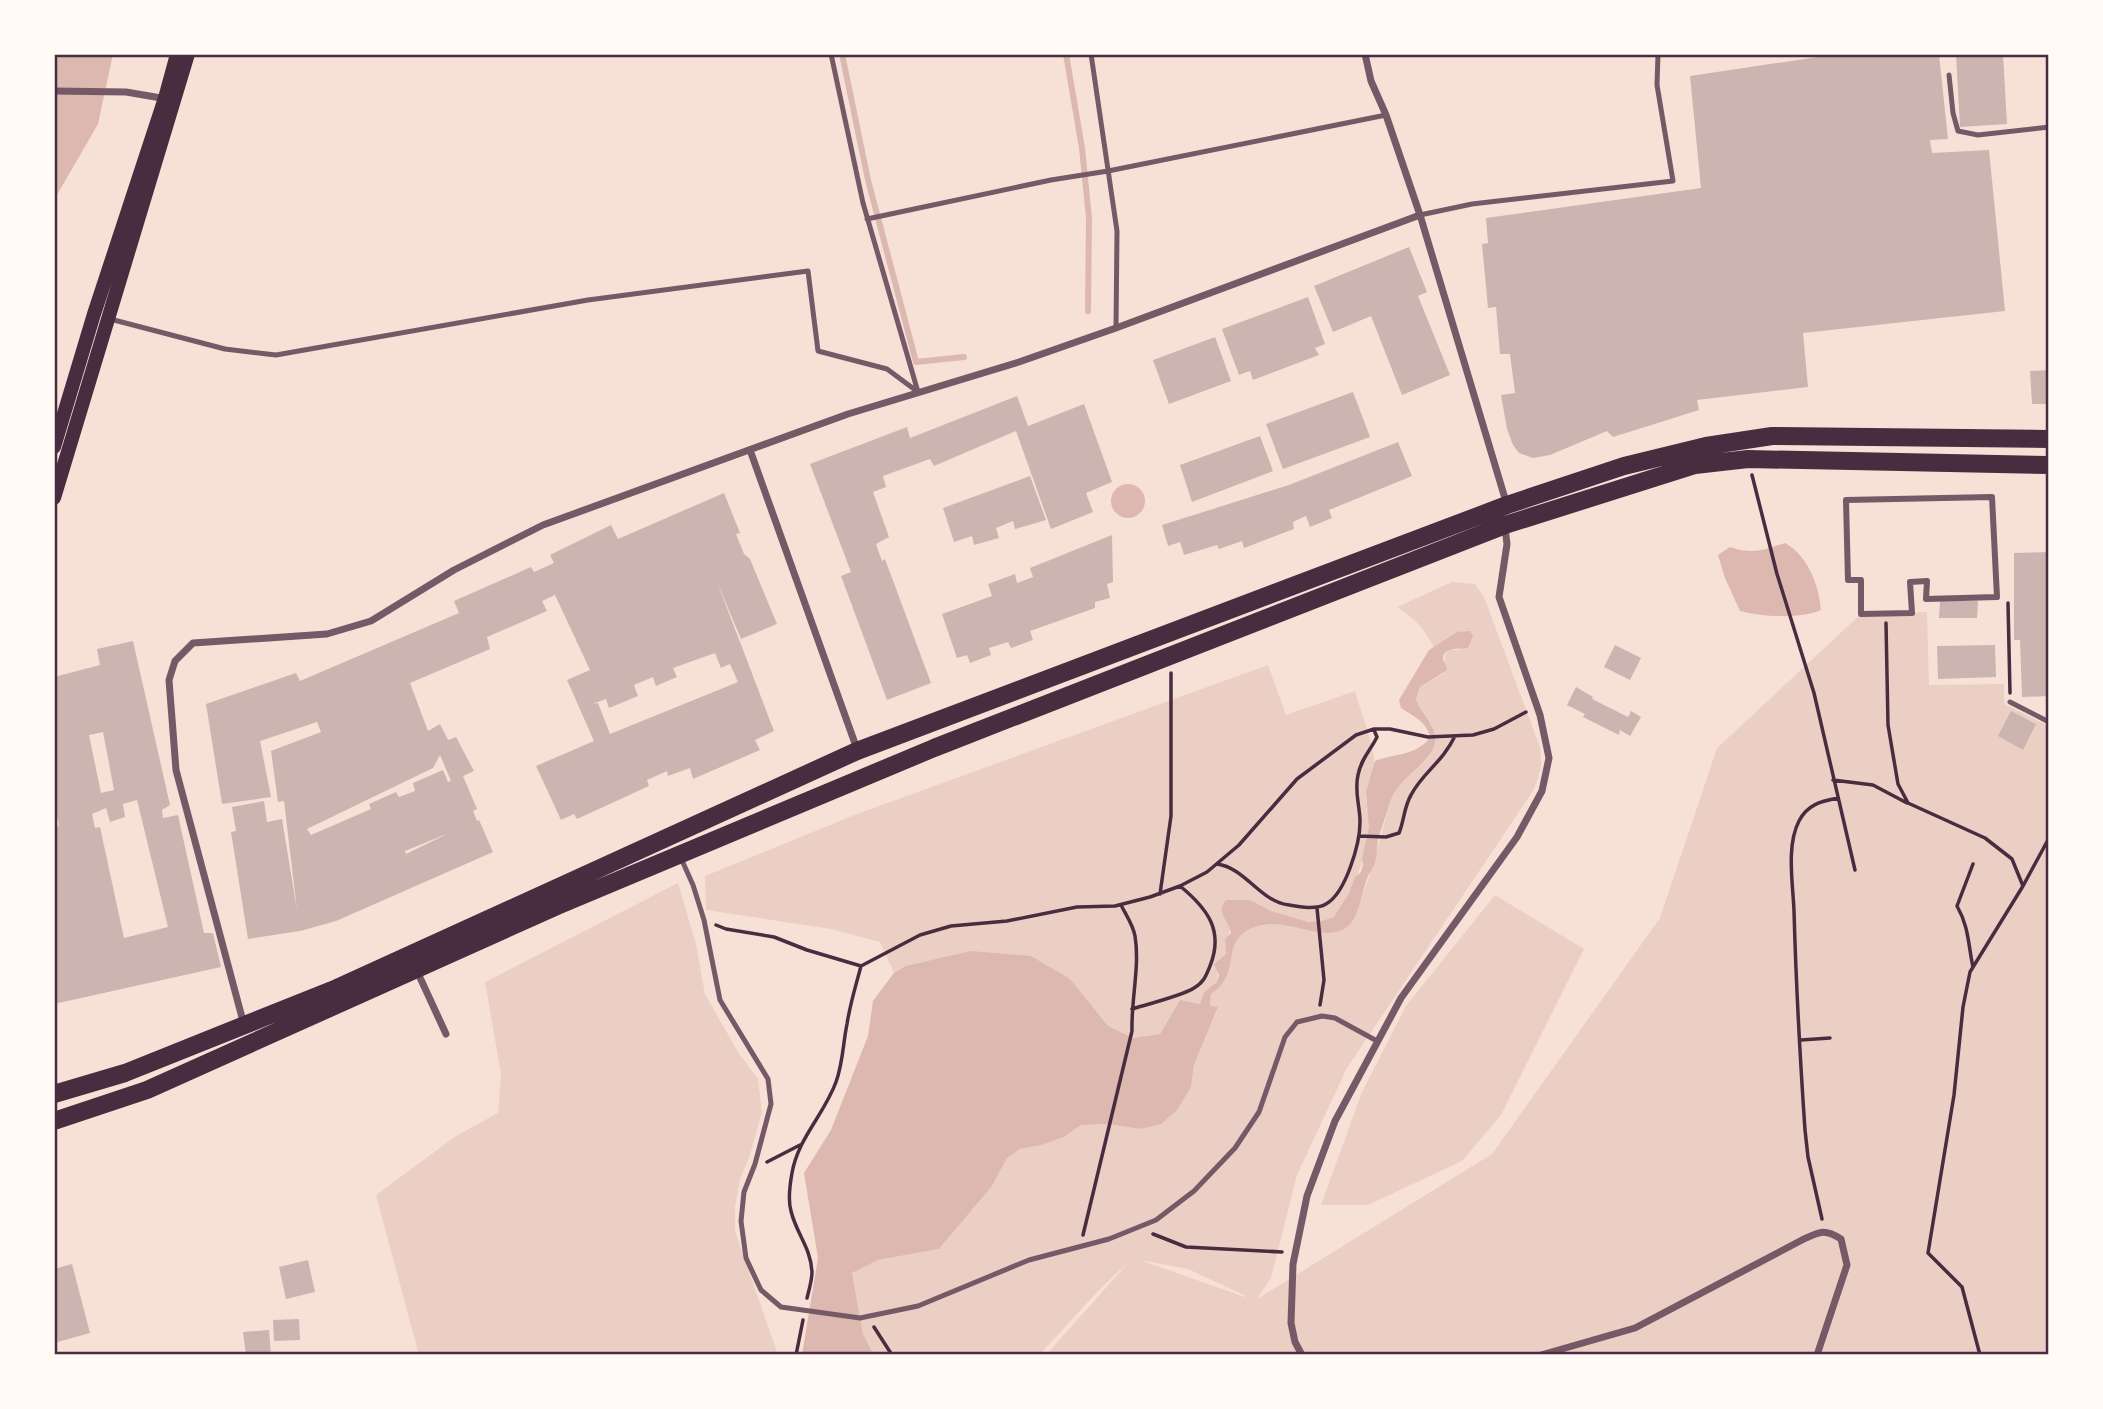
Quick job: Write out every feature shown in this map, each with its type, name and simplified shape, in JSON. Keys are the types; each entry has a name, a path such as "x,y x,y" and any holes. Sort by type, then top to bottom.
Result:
{"main road":[{"path":"170,100 177,54"},
{"path":"54,447 101,316 170,100 188,54"},
{"path":"54,498 101,316"},
{"path":"54,1094 125,1073 349,982 857,751 1507,505 1624,466 1706,446 1772,436 2049,439"},
{"path":"54,1121 147,1090 679,853 934,748 1505,525 1695,465 1748,459 2049,465"}],"street":[{"path":"1302,1355 1291,1323 1293,1264 1307,1196 1335,1121 1401,999 1517,837 1542,790 1549,758 1537,707 1499,597 1507,544 1507,505 1420,215 1386,115 1371,82 1365,54"},
{"path":"54,91 126,92 170,100"},
{"path":"244,1025 176,769 169,680 175,661 193,643 327,634 371,621 454,570 543,525 848,414 1018,362 1116,328 1420,215"},
{"path":"750,450 857,751"},
{"path":"1992,497 1997,597 1926,599 1927,581 1910,582 1912,613 1886,614 1861,614 1861,580 1847,580 1846,500 1992,497"},
{"path":"416,968 446,1034"},
{"path":"1541,1355 1635,1328 1819,1232 1830,1233 1840,1239 1847,1265 1816,1355"}],"lane":[{"path":"831,54 867,219 918,393"},
{"path":"1091,54 1117,232 1116,328"},
{"path":"1420,215 1472,204 1673,181 1657,85 1658,54"},
{"path":"1949,75 1952,113 1958,131 1978,135 2049,127"},
{"path":"867,219 1386,115"},
{"path":"101,316 225,349 276,355 588,300 808,271 818,351 887,369 918,393"},
{"path":"2010,702 2049,722"},
{"path":"679,853 704,920 720,1000 768,1079 771,1104 755,1164 744,1192 741,1221 746,1258 761,1290 781,1307 860,1318 918,1306 1029,1260 1109,1239 1156,1220 1177,1206 1235,1147 1259,1112 1285,1037 1297,1022 1317,1017 1335,1018 1377,1041"}],"path":[{"path":"1748,459 1777,574 1814,693 1855,870"},
{"path":"2007,591 2010,702"},
{"path":"1886,614 1888,725 1898,784 1908,803"},
{"path":"1160,894 1171,816 1171,656"},
{"path":"704,920 726,929 751,931 774,937 861,966 920,935 951,926 1007,921 1077,907 1121,904 1180,886 1217,864 1245,839 1297,779 1356,735 1374,729 1390,729 1428,737 1483,733 1537,707"},
{"path":"1217,864 1229,866 1270,901 1317,907 1331,900 1341,888 1352,863 1359,836 1359,809 1355,793 1363,757 1377,737 1374,729"},
{"path":"1359,836 1378,837 1399,833 1410,796 1419,781 1442,759 1455,735"},
{"path":"1833,780 1873,785 1985,838 2012,859 2022,886"},
{"path":"1830,1233 1822,1219 1808,1157 1794,920 1794,834 1799,820 1808,808 1821,800 1838,798"},
{"path":"1980,1355 1962,1286 1928,1253 1954,1095 1963,1007 1973,967 2049,838"},
{"path":"1973,864 1958,906 1967,924 1973,967"},
{"path":"1132,1009 1192,991 1203,982 1216,951 1215,933 1209,917 1202,906 1180,886"},
{"path":"1080,1247 1132,1031 1137,954 1135,933 1121,904"},
{"path":"1317,907 1324,980 1317,1017"},
{"path":"796,1355 812,1273 808,1247 790,1210 792,1173 800,1145 810,1125 824,1109 836,1082 861,966"},
{"path":"1801,1040 1830,1038"},
{"path":"755,1164 766,1162 800,1145"},
{"path":"1138,1227 1186,1247 1296,1251"},
{"path":"867,1317 892,1355"}],"shaded area":[{"path":"54,54 113,54 98,124 54,200"},
{"path":"1128,484 1140,489 1145,501 1140,513 1128,518 1116,513 1111,501 1116,489"},
{"path":"1785,543 1800,555 1811,572 1821,610 1803,615 1781,616 1740,611 1718,555 1730,547 1752,551"},
{"path":"1452,582 1475,584 1484,597 1540,747 1540,769 1533,791 1347,1068 1297,1175 1271,1278 1257,1299 1492,1154 1660,918 1717,748 1861,614 1927,612 1929,685 2004,684 2004,704 2049,726 2049,1355 1046,1355 1127,1264 1093,1296 1039,1355 874,1355 863,1334 852,1273 878,1260 939,1249 992,1186 1007,1158 1020,1149 1064,1137 1081,1125 1108,1124 1141,1129 1191,1087 1194,1065 1218,1008 1210,1006 1211,994 1226,978 1234,946 1245,932 1257,926 1271,924 1334,932 1343,929 1351,920 1365,888 1393,796 1403,779 1432,752 1430,728 1416,699 1420,687 1444,673 1445,654 1449,650 1460,650 1457,632 1434,648 1419,624 1397,607","holes":["1140,1260 1188,1269 1246,1296"]},
{"path":"1470,631 1473,636 1468,648 1446,652 1443,659 1447,670 1420,687 1416,699 1434,731 1433,750 1402,783 1391,800 1378,839 1374,864 1357,912 1349,925 1334,933 1271,924 1245,932 1234,946 1226,978 1211,994 1210,1006 1218,1007 1194,1065 1191,1087 1177,1110 1161,1124 1141,1129 1108,1124 1081,1125 1064,1137 1020,1149 1007,1158 992,1186 939,1249 878,1260 852,1273 863,1334 874,1355 802,1355 818,1258 804,1173 831,1130 868,1036 873,1001 894,973 906,966 971,951 1031,956 1070,979 1108,1026 1133,1038 1160,1034 1180,1000 1200,1004 1204,992 1217,982 1219,975 1214,964 1226,954 1225,939 1231,933 1222,913 1226,900 1250,900 1271,911 1308,922 1334,917 1363,865 1369,827 1366,791 1375,761 1413,751 1430,737 1423,723 1401,708 1399,700 1429,650 1457,632"},
{"path":"1268,665 1286,715 1355,691 1374,758 1366,790 1368,838 1359,872 1339,911 1332,919 1324,922 1302,921 1278,914 1250,900 1230,929 1226,954 1219,959 1217,982 1204,992 1200,1004 1180,1000 1160,1034 1133,1038 1107,1026 1070,979 1001,955 971,951 894,973 880,942 831,929 706,910 705,876 857,814"},
{"path":"678,883 696,944 705,994 738,1052 758,1079 762,1112 740,1179 735,1207 735,1231 778,1355 419,1355 376,1195 456,1136 498,1113 501,1074 485,982"},
{"path":"1495,895 1584,949 1501,1115 1462,1161 1368,1205 1321,1205 1362,1092 1406,1006"}],"building":[{"path":"1838,54 1939,54 1948,139 1930,140 1932,153 1989,150 2005,311 1803,333 1808,387 1697,400 1699,410 1613,437 1607,431 1550,455 1533,458 1519,453 1507,429 1501,395 1515,393 1510,354 1500,354 1496,307 1488,308 1482,244 1488,243 1486,218 1701,188 1690,76"},
{"path":"1956,54 2003,54 2007,124 1960,127"},
{"path":"1409,247 1427,292 1418,296 1450,375 1402,395 1371,316 1333,332 1314,286"},
{"path":"1308,297 1325,344 1315,348 1319,355 1253,380 1250,371 1239,375 1222,329"},
{"path":"1215,337 1231,381 1169,404 1153,360"},
{"path":"2049,370 2049,404 2032,404 2030,371"},
{"path":"1353,392 1370,437 1283,469 1266,424"},
{"path":"1017,396 1028,426 1084,404 1112,482 1086,493 1093,512 1051,529 1016,431 934,466 930,459 883,476 886,487 873,492 889,537 876,544 882,561 885,559 931,683 887,700 841,576 851,572 810,464 907,427 910,438"},
{"path":"1260,436 1273,471 1192,502 1180,465"},
{"path":"1398,442 1412,476 1329,510 1332,518 1310,527 1306,516 1293,522 1294,529 1244,548 1242,541 1219,549 1217,545 1184,555 1180,542 1168,546 1162,525 1289,485"},
{"path":"1030,476 1046,520 1015,529 1013,521 996,528 999,538 974,545 972,536 954,542 943,508"},
{"path":"724,493 740,533 736,534 744,554 750,559 777,624 741,639 717,582 774,731 755,740 760,750 693,779 690,768 668,776 667,771 647,780 649,786 577,819 574,814 561,820 536,766 594,741 567,680 590,670 555,595 542,601 547,611 487,637 490,649 410,683 428,731 440,724 448,740 456,737 474,771 463,776 477,809 473,811 493,852 336,921 300,931 248,939 231,832 236,831 232,807 264,801 267,822 282,819 297,910 284,801 278,802 271,751 321,732 317,722 260,741 271,797 222,804 206,704 296,673 300,681 459,613 454,601 531,567 534,572 554,563 550,555 611,525 618,539","holes":["715,653 721,668 730,664 738,682 610,734 598,703 592,704 606,699 609,708 638,696 634,685 653,677 656,686 677,677 673,668","440,755 451,781 448,782 443,770 413,783 415,791 399,797 396,792 369,804 371,809 311,835 307,829 433,768","444,835 445,835 406,854 405,851"]},
{"path":"1112,535 1113,582 1107,584 1110,598 1095,602 1095,608 1030,631 1033,640 1011,648 1008,642 989,648 991,655 970,663 967,655 957,658 942,614 992,596 988,584 1015,574 1017,583 1033,577 1030,568"},
{"path":"2049,552 2049,696 2022,697 2020,640 2014,640 2014,553"},
{"path":"1940,601 1978,601 1977,618 1939,618"},
{"path":"133,641 170,805 162,810 163,818 178,815 204,933 213,933 221,967 54,1004 54,827 59,826 56,810 54,811 54,677 100,665 97,649","holes":["103,732 114,790 101,793 89,735","137,800 168,927 124,938 100,827 95,828 92,814 106,808 110,822 125,817 123,804"]},
{"path":"1615,645 1641,658 1630,680 1604,667"},
{"path":"1995,645 1996,677 1938,679 1937,646"},
{"path":"1576,687 1593,697 1592,699 1628,717 1631,711 1641,717 1630,736 1620,730 1619,735 1583,717 1585,714 1567,705"},
{"path":"2011,711 2036,724 2023,750 1998,736"},
{"path":"308,1260 315,1292 286,1299 279,1267"},
{"path":"72,1264 90,1333 54,1343 54,1269"},
{"path":"299,1319 300,1340 274,1341 273,1320"},
{"path":"269,1330 271,1355 246,1355 243,1332"}],"waterway":[{"path":"842,54 868,180 916,362 964,357"},
{"path":"1066,54 1082,148 1089,218 1088,311"}]}
